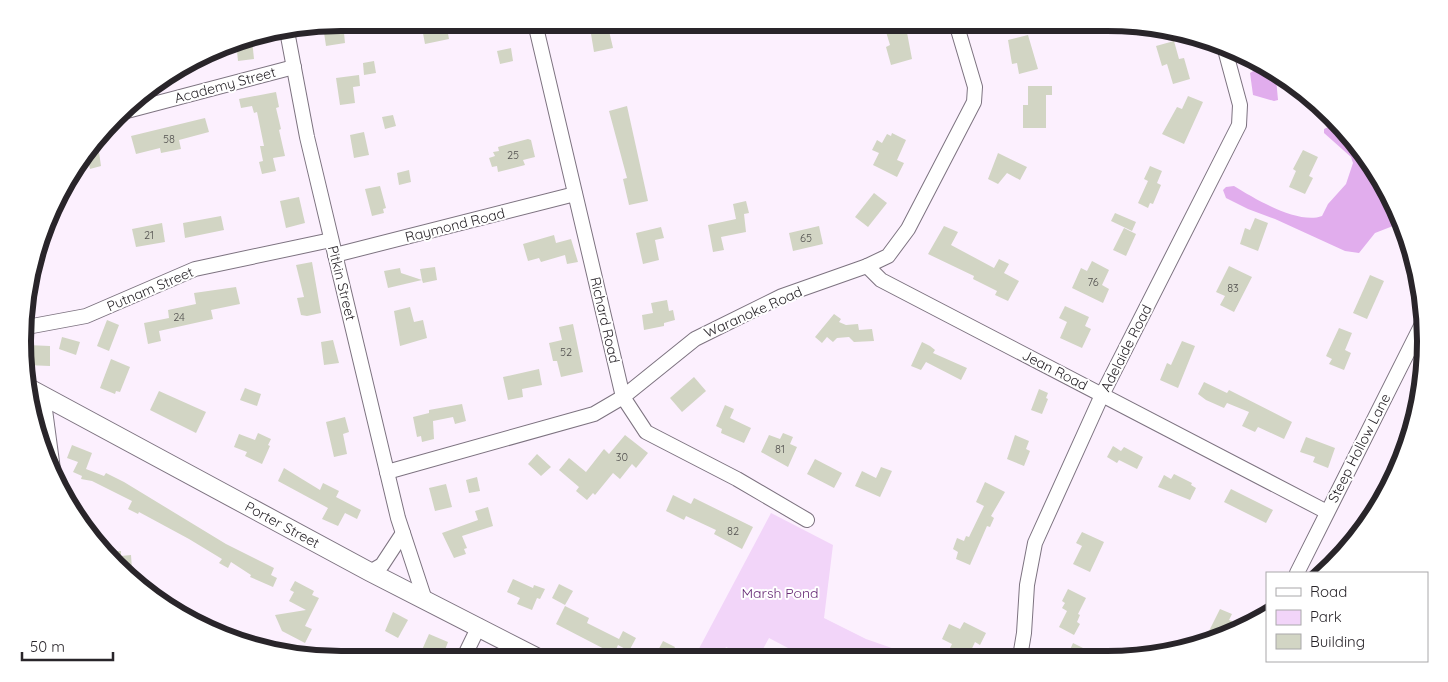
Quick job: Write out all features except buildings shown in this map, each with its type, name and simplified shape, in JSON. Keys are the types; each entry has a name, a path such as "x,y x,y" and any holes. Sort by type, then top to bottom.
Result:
{"street":[{"name":"Richard Road","path":"537,31 623,397 646,432 737,479 807,520"},
{"name":"Waranoke Road","path":"387,472 594,414 623,397 695,338 782,296 867,266 888,256 908,229 974,102 975,87 959,31"},
{"name":"Pitkin Street","path":"288,36 331,240 387,472 403,533 426,600"},
{"name":"Adelaide Road","path":"1021,651 1027,585 1035,543 1102,395 1239,125 1240,106 1226,55"},
{"name":"Academy Street","path":"136,109 294,67"},
{"name":"Raymond Road","path":"335,255 575,194"},
{"name":"Putnam Street","path":"32,326 86,316 195,269 331,240"},
{"name":"Jean Road","path":"867,266 881,280 1327,512"},
{"name":"Steep Hollow Lane","path":"1297,572 1417,335"},
{"name":"Porter Street","path":"36,391 370,572 525,651"},
{"path":"43,395 50,446"},
{"path":"370,572 382,565 403,533"},
{"path":"467,651 479,626"}],"green space":[{"name":"Marsh Pond","path":"771,513 833,545 824,618 866,639 900,651 794,651 769,638 762,651 734,651 726,647 724,651 698,651"}],"shaded area":[{"path":"1256,70 1276,81 1278,100 1274,101 1253,95 1250,73"},
{"path":"1330,126 1353,152 1375,186 1394,225 1375,233 1359,253 1345,251 1275,219 1248,209 1226,198 1223,190 1226,187 1234,186 1265,204 1290,214 1312,218 1322,216 1328,204 1346,184 1353,163 1351,157 1324,133 1324,129"}]}
